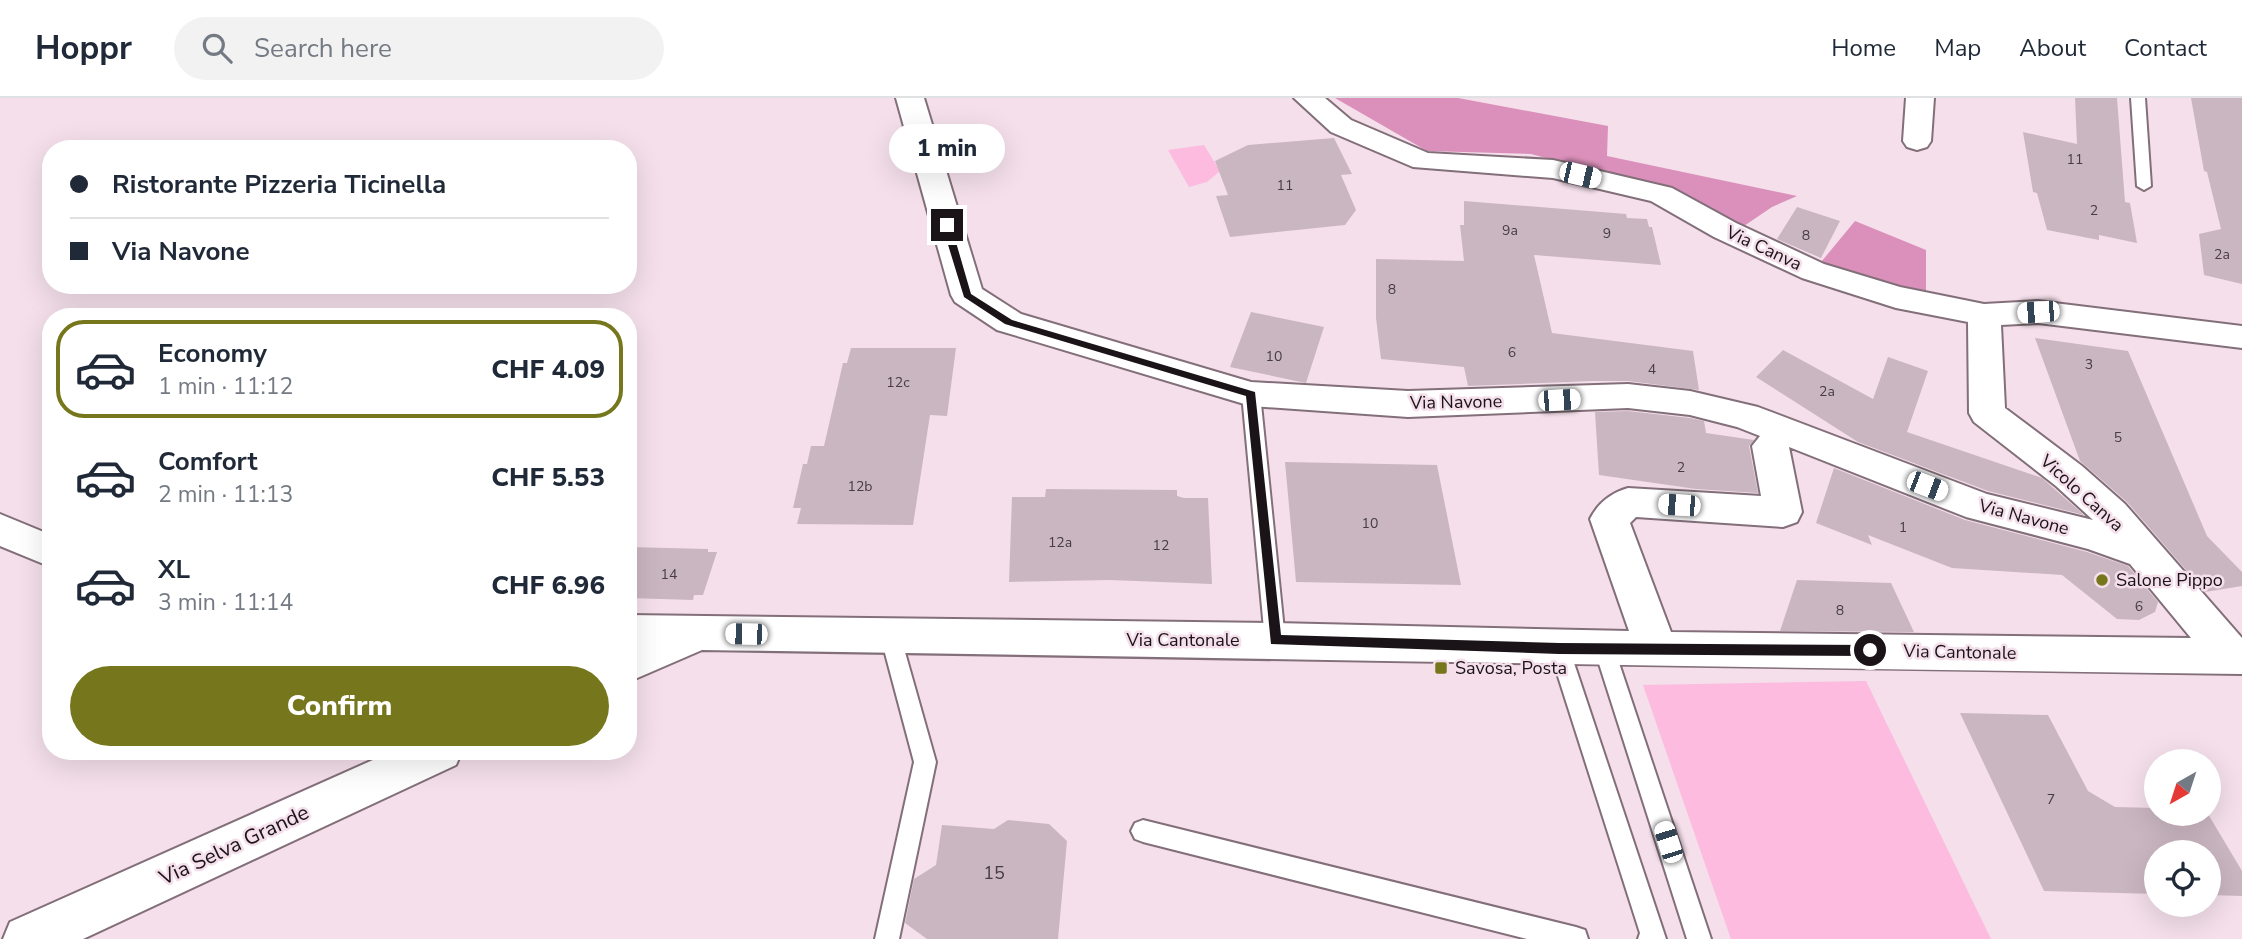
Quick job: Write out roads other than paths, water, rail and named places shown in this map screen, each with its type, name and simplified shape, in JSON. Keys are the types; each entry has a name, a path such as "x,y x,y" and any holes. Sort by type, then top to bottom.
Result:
{"street":[{"name":"Via Navone","path":"910,98 967,295 1009,322 1251,394 1408,404 1628,396 1690,403 1745,416 1980,506 2144,553"},
{"name":"Via Canva","path":"1308,98 1341,125 1423,161 1553,169 1661,194 1725,230 1813,271 1895,297 1984,315 2038,312 2242,337"},
{"path":"1917,141 1920,98"},
{"name":"Vicolo Canva","path":"1984,315 1987,413 2100,504 2237,656"},
{"path":"1656,648 1609,519 1628,502 1783,512 1770,446"},
{"path":"0,529 42,548"},
{"name":"Via Cantonale","path":"637,632 891,638 1275,640 1559,648 2237,656"},
{"path":"637,660 696,633"},
{"name":"Via Selva Grande","path":"29,939 420,760"}],"lane":[{"path":"2138,98 2144,186"},
{"path":"1251,394 1275,640"},
{"path":"887,939 925,762 891,638"},
{"path":"1559,648 1653,939"},
{"path":"1604,648 1699,939"},
{"path":"1143,831 1576,939"}],"place":[{"name":"Salone Pippo","path":"2102,580"},
{"name":"Savosa, Posta","path":"1441,668"}]}
